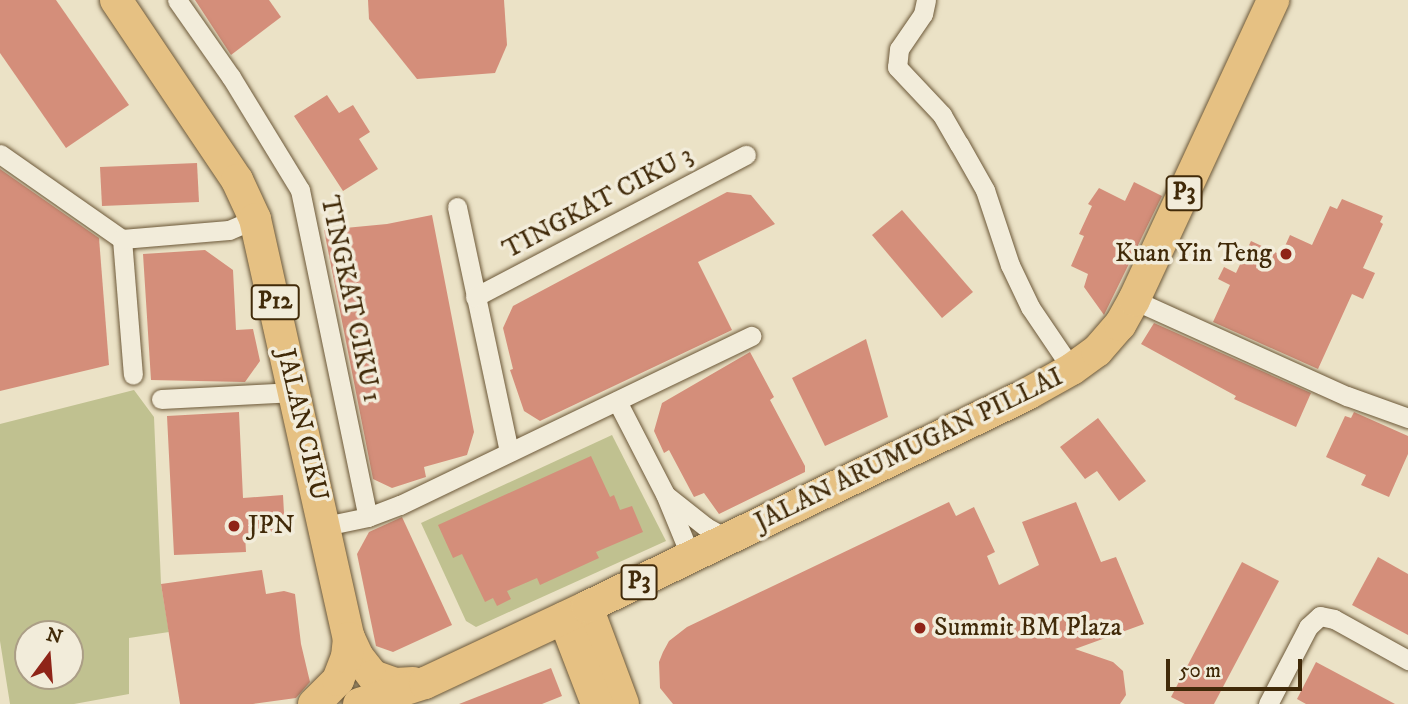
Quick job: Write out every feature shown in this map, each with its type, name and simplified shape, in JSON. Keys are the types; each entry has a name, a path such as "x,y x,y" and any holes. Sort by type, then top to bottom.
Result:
{"main road":[{"name":"JALAN CIKU","path":"116,0 237,180 255,219 349,638"},
{"name":"JALAN ARUMUGAN PILLAI","path":"359,704 425,683 576,612 1072,369 1097,351 1120,325 1134,300 1273,0"},
{"path":"576,612 597,704"},
{"path":"576,612 623,704"},
{"path":"349,638 358,657 373,676 395,684 425,683"},
{"path":"314,704 338,680 347,657 349,638"}],"street":[{"name":"TINGKAT CIKU 1","path":"177,0 231,77 300,190 308,218 368,517"},
{"path":"926,0 923,14 899,49 897,67 942,115 959,144 985,190 1010,265 1030,307 1072,369"},
{"path":"0,154 122,239 229,230 255,219"},
{"name":"TINGKAT CIKU 3","path":"475,297 746,155"},
{"path":"457,207 509,452"},
{"path":"122,239 133,375"},
{"path":"1134,300 1347,396 1408,418"},
{"path":"325,526 368,517 400,505 751,336"},
{"path":"161,399 295,392"},
{"path":"617,401 665,494 691,556"},
{"path":"665,494 706,527 728,539"},
{"path":"1268,704 1308,627 1320,616 1334,619 1408,660"}],"green space":[{"path":"134,390 154,417 161,584 169,632 129,638 129,694 74,704 10,704 0,641 0,424"},
{"path":"612,435 666,541 476,627 466,621 421,523"}],"building":[{"path":"0,0 56,0 129,105 66,148 0,53"},
{"path":"195,0 269,0 281,17 231,55"},
{"path":"368,0 504,0 507,45 495,73 417,79 369,19"},
{"path":"327,95 339,113 353,105 370,132 359,139 378,169 343,191 294,116"},
{"path":"197,163 199,202 102,206 100,167"},
{"path":"0,169 99,238 109,365 0,391"},
{"path":"1134,182 1162,196 1104,315 1084,287 1088,274 1071,266 1084,236 1079,234 1092,206 1088,204 1099,188 1125,201"},
{"path":"727,192 751,195 775,224 698,262 732,330 540,421 524,411 510,370 513,369 503,328 513,306"},
{"path":"1342,199 1383,216 1380,222 1383,224 1363,268 1375,273 1363,299 1352,294 1318,369 1213,322 1230,285 1218,279 1224,267 1236,273 1251,241 1281,255 1290,235 1312,245 1330,206 1337,209"},
{"path":"902,210 973,292 942,318 872,235"},
{"path":"432,215 474,432 467,455 424,467 426,477 392,488 373,479 324,230 387,224"},
{"path":"205,250 233,270 236,330 253,329 260,361 245,382 151,380 143,254"},
{"path":"1154,323 1311,393 1296,427 1234,399 1236,396 1141,344"},
{"path":"866,339 888,417 825,446 792,378"},
{"path":"750,352 774,397 770,400 805,466 805,472 719,514 704,493 694,497 669,450 664,453 654,431 662,403"},
{"path":"239,412 243,498 283,495 285,531 245,534 246,552 174,555 167,416"},
{"path":"1354,412 1408,436 1408,454 1389,497 1361,485 1366,475 1326,457 1345,416 1351,418"},
{"path":"1098,418 1146,481 1119,501 1097,471 1085,479 1060,447"},
{"path":"591,456 610,497 614,495 620,510 632,506 643,532 596,552 599,558 540,585 537,578 507,591 511,599 497,606 493,598 485,602 462,554 453,558 438,525"},
{"path":"949,502 956,516 974,507 995,552 987,556 999,585 1039,565 1022,522 1076,502 1101,562 1116,557 1144,624 1075,649 1113,662 1123,671 1126,695 1120,704 673,704 660,688 659,662 663,652 669,641 687,627"},
{"path":"402,517 452,625 393,652 376,646 357,554 369,532"},
{"path":"1378,557 1408,574 1408,635 1352,605"},
{"path":"1242,562 1279,581 1214,704 1185,704 1171,697"},
{"path":"262,570 266,594 284,591 295,594 301,644 310,682 296,698 253,704 180,704 161,584"},
{"path":"1316,662 1395,704 1306,704 1297,699"},
{"path":"551,668 562,696 542,704 459,704"}],"place":[{"name":"Kuan Yin Teng","path":"1286,254"},
{"name":"JPN","path":"234,526"},
{"name":"Summit BM Plaza","path":"920,628"}]}
